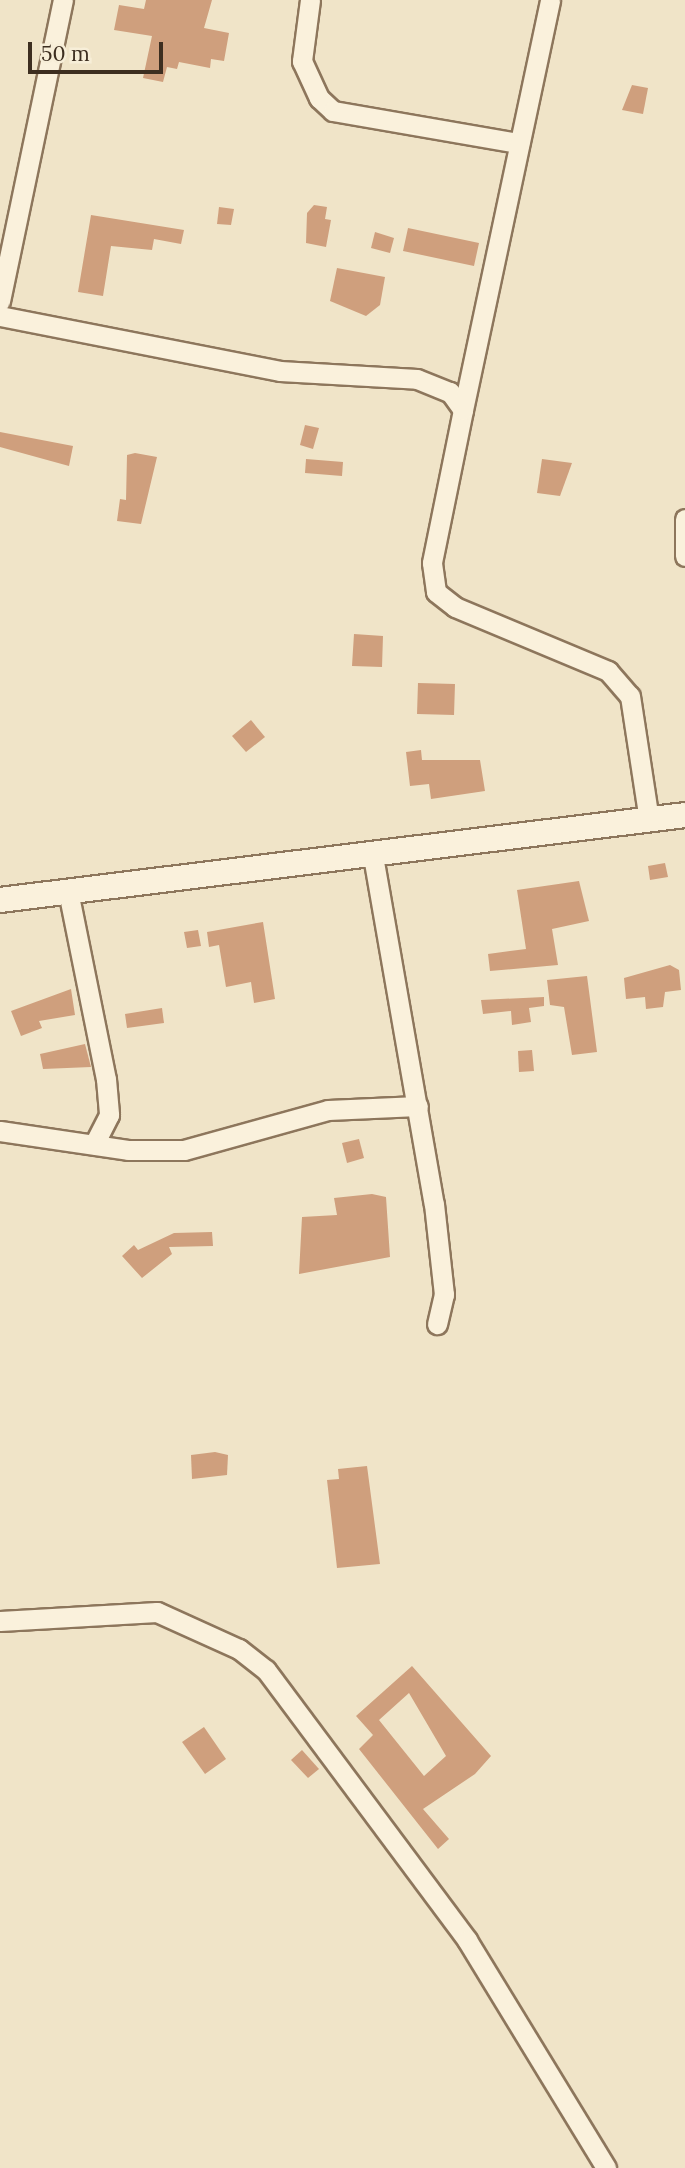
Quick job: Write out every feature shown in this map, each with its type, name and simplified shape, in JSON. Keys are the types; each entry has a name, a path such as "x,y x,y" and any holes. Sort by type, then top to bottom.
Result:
{"street":[{"path":"0,301 63,0"},
{"path":"310,0 302,61 318,99 333,111 519,143"},
{"path":"550,0 432,563 436,592 455,607 608,671 630,696 649,820"},
{"path":"0,316 280,371 418,379 450,392 463,410"},
{"path":"685,519 685,556"},
{"path":"0,900 373,856 685,815"},
{"path":"373,856 418,1106 444,1294 437,1324"},
{"path":"68,891 106,1079 109,1115 93,1144"},
{"path":"0,1131 93,1144 184,1150 328,1110 418,1106"},
{"path":"0,1620 157,1612 239,1649 266,1670 467,1940 607,2168"}],"building":[{"path":"146,0 212,0 204,28 229,33 224,61 211,59 210,68 179,62 177,69 167,67 163,82 143,78 152,36 114,30 119,5 144,9"},
{"path":"632,85 648,88 643,114 622,110"},
{"path":"314,205 327,207 325,219 331,220 326,247 306,243 307,213"},
{"path":"219,207 234,209 231,225 217,224"},
{"path":"91,215 184,230 181,244 154,239 152,250 111,246 103,296 78,292"},
{"path":"408,228 479,243 474,266 403,251"},
{"path":"375,232 394,238 390,253 371,248"},
{"path":"337,268 385,277 380,305 366,316 330,301"},
{"path":"305,425 319,428 313,449 300,445"},
{"path":"0,432 73,446 69,466 0,447"},
{"path":"135,453 157,457 141,524 117,521 120,499 126,500 127,455"},
{"path":"306,459 343,462 342,476 305,473"},
{"path":"542,459 572,463 560,496 537,493"},
{"path":"354,634 383,636 382,667 352,666"},
{"path":"418,683 455,684 454,715 417,714"},
{"path":"251,720 265,737 246,752 232,736"},
{"path":"421,750 422,760 480,760 485,791 431,799 429,784 410,786 406,752"},
{"path":"665,863 668,877 650,880 648,866"},
{"path":"579,881 589,921 552,929 558,965 490,971 488,954 526,949 517,890"},
{"path":"263,922 275,999 254,1003 251,982 226,987 219,945 209,947 207,932"},
{"path":"198,930 201,946 187,948 184,932"},
{"path":"670,965 679,970 681,990 665,992 663,1007 646,1009 645,997 626,999 624,978"},
{"path":"587,976 597,1052 572,1055 564,1007 550,1005 547,980"},
{"path":"71,989 75,1015 39,1021 42,1028 21,1036 11,1011"},
{"path":"544,997 544,1006 529,1008 531,1022 512,1025 511,1011 483,1014 481,1000"},
{"path":"162,1008 164,1023 127,1028 125,1014"},
{"path":"85,1044 91,1067 43,1069 40,1054"},
{"path":"532,1050 534,1071 519,1072 518,1051"},
{"path":"359,1139 364,1158 347,1163 342,1143"},
{"path":"372,1194 386,1197 390,1257 299,1274 302,1217 337,1215 334,1198"},
{"path":"212,1232 213,1246 169,1247 172,1254 142,1278 122,1256 134,1245 138,1250 174,1233"},
{"path":"215,1452 228,1455 227,1475 192,1479 191,1455"},
{"path":"367,1466 380,1564 337,1568 327,1480 339,1479 338,1469"},
{"path":"412,1666 491,1756 475,1774 423,1809 449,1839 438,1849 359,1749 373,1735 356,1716","holes":["409,1693 446,1756 424,1776 379,1720"]},
{"path":"204,1727 226,1759 205,1774 182,1742"},
{"path":"302,1750 319,1769 308,1778 291,1760"}]}
